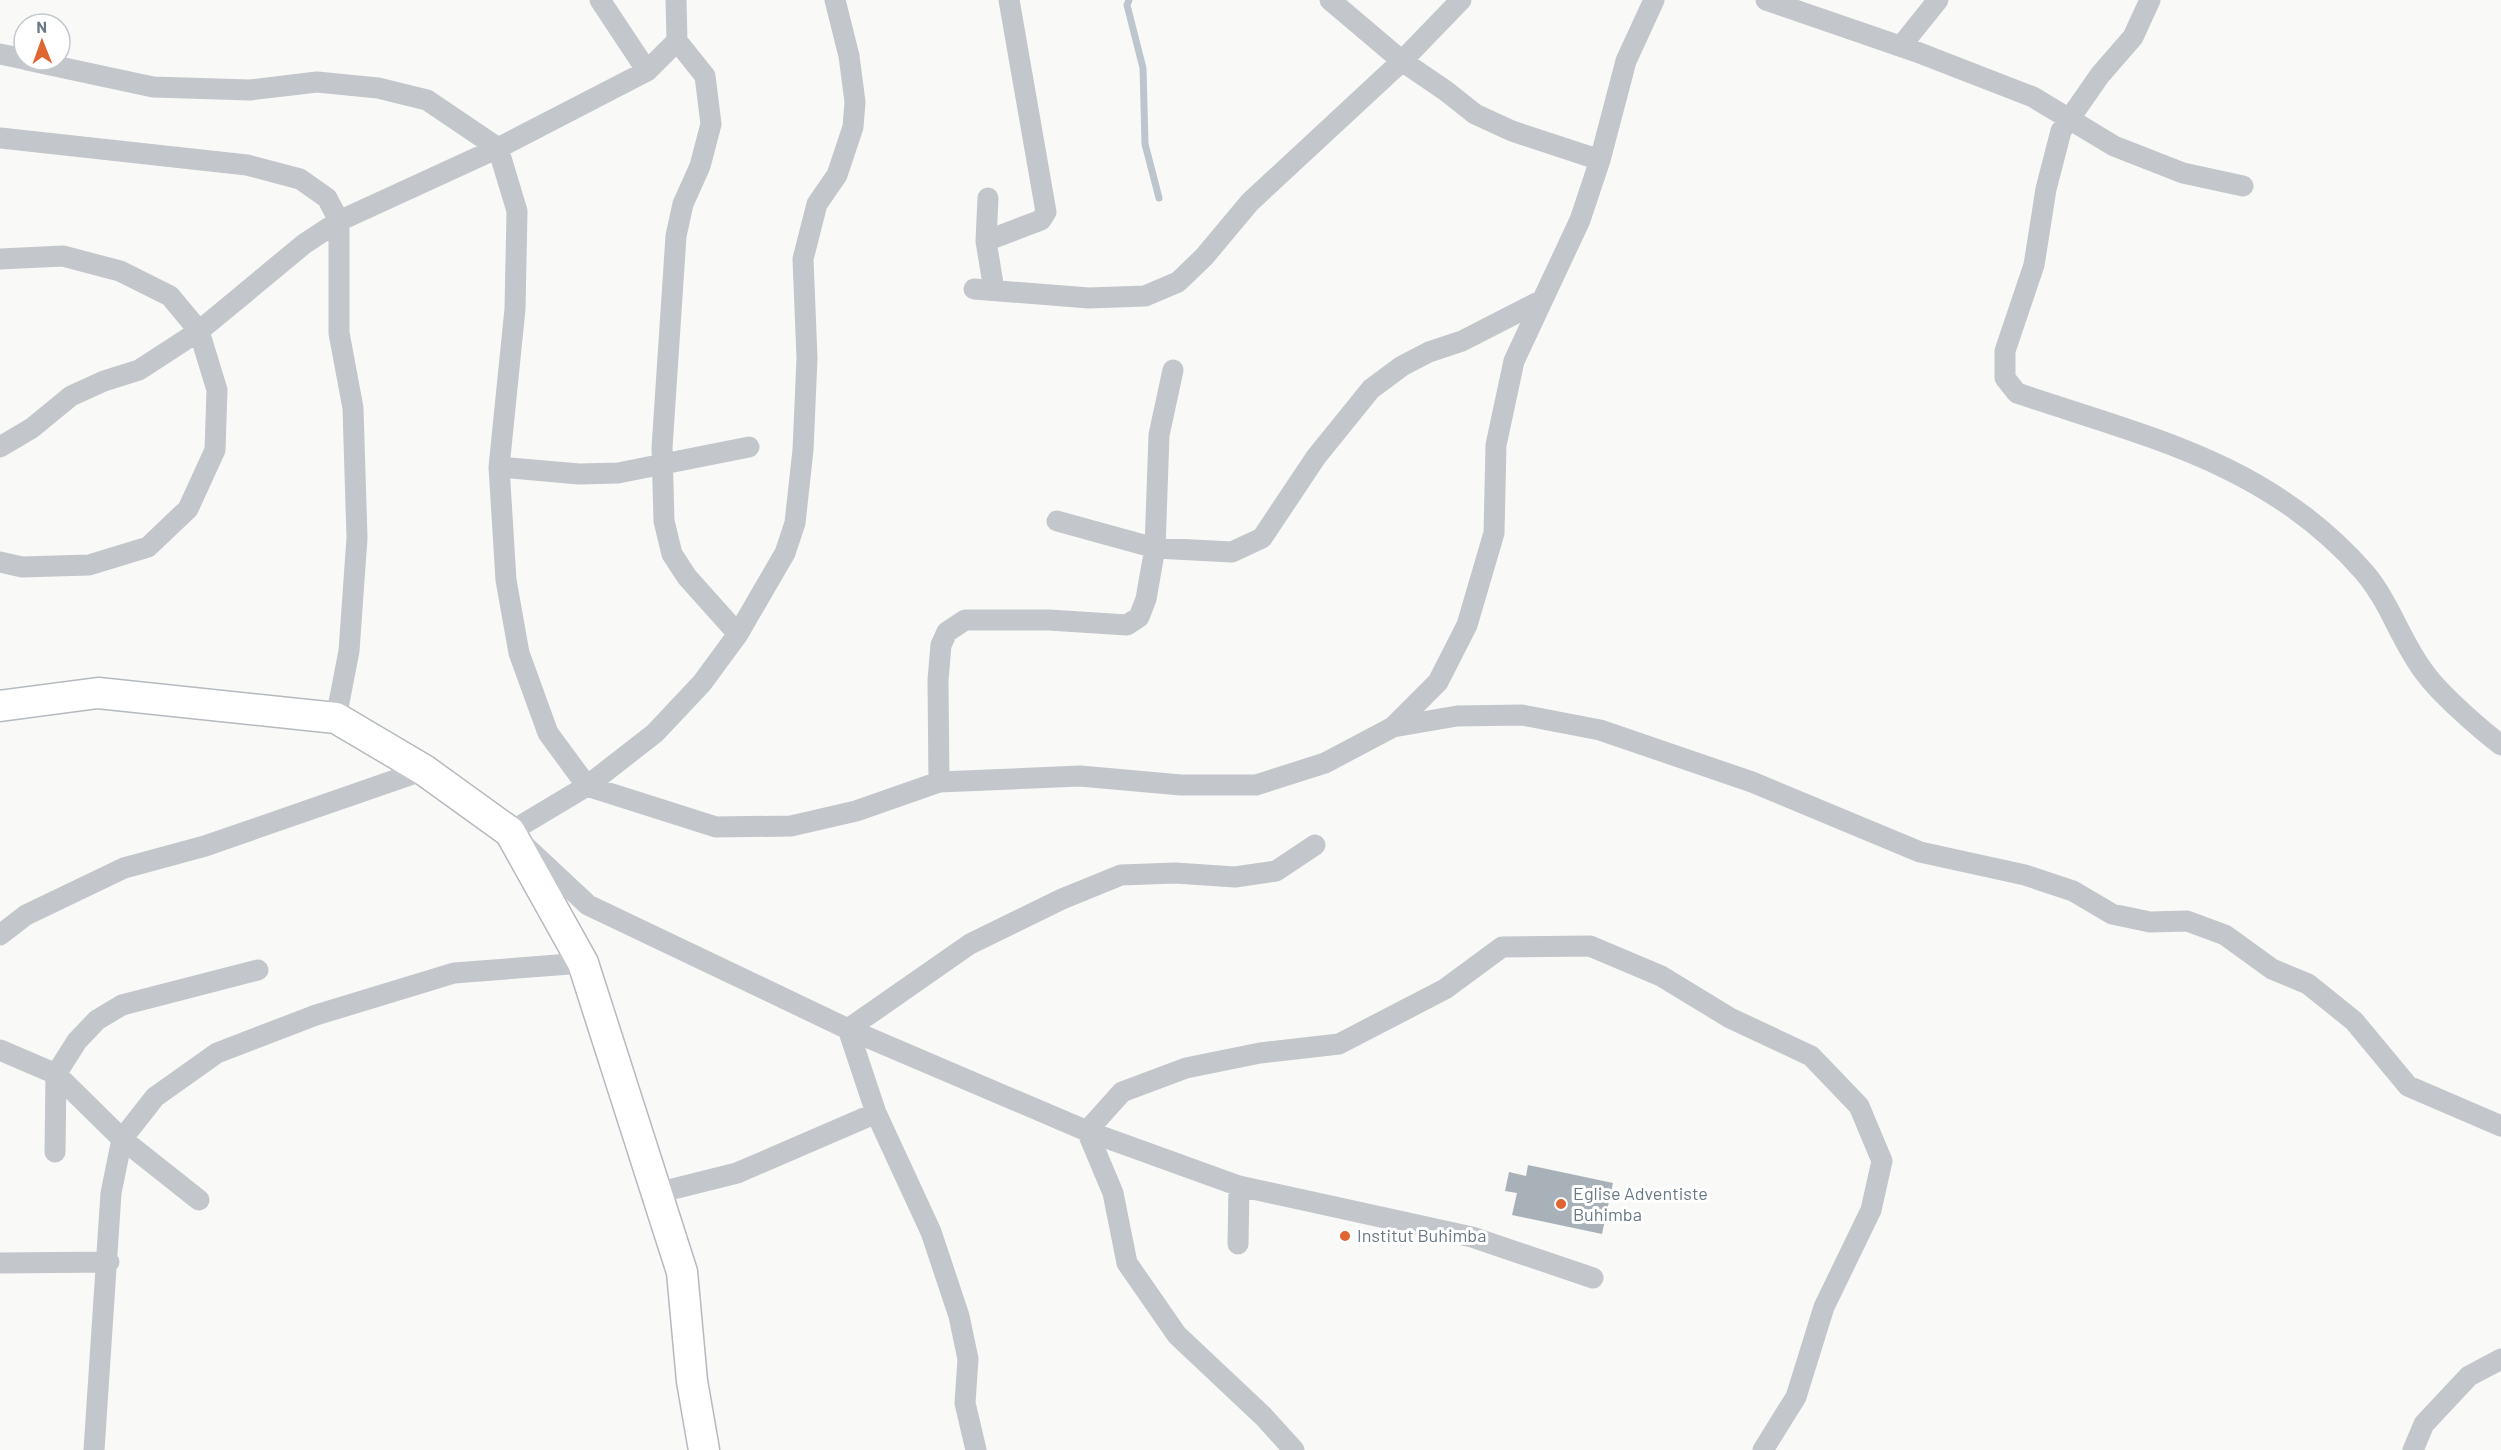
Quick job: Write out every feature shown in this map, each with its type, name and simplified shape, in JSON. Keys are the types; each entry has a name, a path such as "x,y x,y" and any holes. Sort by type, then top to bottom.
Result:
{"street":[{"path":"600,0 647,71"},
{"path":"676,0 677,41 705,75 711,124 700,166 683,204 676,236 663,464 664,521 672,554 687,577 738,634"},
{"path":"510,832 587,786 656,732 702,683 738,634 785,552 795,523 803,450 807,358 803,259 817,204 837,175 852,127 855,102 849,56 835,0"},
{"path":"986,241 1041,220 1046,213 1009,0"},
{"path":"1330,0 1402,61 1475,114 1512,131 1600,160"},
{"path":"988,198 984,290 1089,298 1145,296 1178,282 1204,257 1250,201 1402,61 1461,0"},
{"path":"72,70 153,87 249,90 317,82 378,88 428,100 498,148 517,211 515,309 499,467 506,580 519,653 549,733 587,786 716,827 780,826 856,811 939,782 1080,776 1181,785 1256,785 1325,763 1393,727 1438,682 1467,625 1494,533 1496,445 1514,361 1580,220 1600,160 1626,61 1654,0"},
{"path":"1766,0 1902,46 2033,97 2114,146 2182,173 2243,186"},
{"path":"1902,46 1938,0"},
{"path":"2150,0 2133,37 2100,75 2061,131 2052,162 2034,265 2005,351 2005,378 2017,393 2201,456 2268,489 2338,543 2366,575 2425,674 2501,745"},
{"path":"0,447 33,428 71,396 104,381 139,370 199,331 304,244 339,222 498,148 647,71 677,41"},
{"path":"0,138 247,165 300,179 327,198 339,222 339,333 353,408 357,538 349,651 336,718"},
{"path":"0,259 63,256 120,271 170,296 199,331 218,390 215,450 188,509 147,547 88,565 22,567 0,561"},
{"path":"1057,521 1155,548 1232,552 1262,538 1316,457 1371,389 1402,366 1429,352 1462,341 1542,300"},
{"path":"939,782 938,680 941,645 947,632 965,620 992,618 1127,625 1140,617 1146,599 1155,548 1160,435 1173,370"},
{"path":"499,467 599,473 634,470 749,447"},
{"path":"0,706 98,693 336,718 423,770 510,832 588,906 848,1029 1087,1131 1239,1186 1472,1237 1593,1278"},
{"path":"1393,727 1457,716 1522,715 1600,730 1752,782 1920,852 2025,875 2073,891 2112,914 2151,922 2187,921 2225,935 2272,969 2308,984 2354,1021 2408,1086 2501,1126"},
{"path":"0,935 26,915 124,868 205,846 423,770"},
{"path":"510,832 584,963 682,1272 692,1381 704,1450"},
{"path":"848,1029 970,944 1062,899 1121,875 1175,873 1235,877 1276,870 1315,845"},
{"path":"1087,1131 1122,1092 1186,1068 1260,1053 1339,1044 1445,989 1502,947 1590,946 1660,976 1730,1018 1811,1056 1859,1106 1882,1161 1872,1210 1824,1307 1796,1397 1763,1450"},
{"path":"94,1450 109,1262 111,1193 122,1140 155,1097 217,1053 316,1015 454,973 584,963"},
{"path":"55,1152 56,1074 77,1041 97,1020 122,1005 258,970"},
{"path":"848,1029 876,1113 931,1232 959,1316 968,1359 965,1403 969,1447"},
{"path":"0,1050 56,1074 122,1140 199,1200"},
{"path":"657,1193 737,1173 876,1113"},
{"path":"1087,1131 1113,1193 1126,1263 1177,1335 1263,1416 1294,1450"},
{"path":"1238,1244 1239,1186"},
{"path":"0,1263 109,1262"},
{"path":"2413,1450 2424,1424 2469,1376 2501,1359"}],"building":[{"name":"Eglise Adventiste Buhimba","path":"1528,1165 1613,1183 1602,1234 1512,1215 1517,1193 1505,1191 1509,1172 1526,1176"}],"waterway":[{"path":"1129,0 1127,5 1143,68 1145,144 1159,198"}],"place":[{"name":"Eglise Adventiste Buhimba","path":"1561,1204"},
{"name":"Institut Buhimba","path":"1345,1236"}]}
